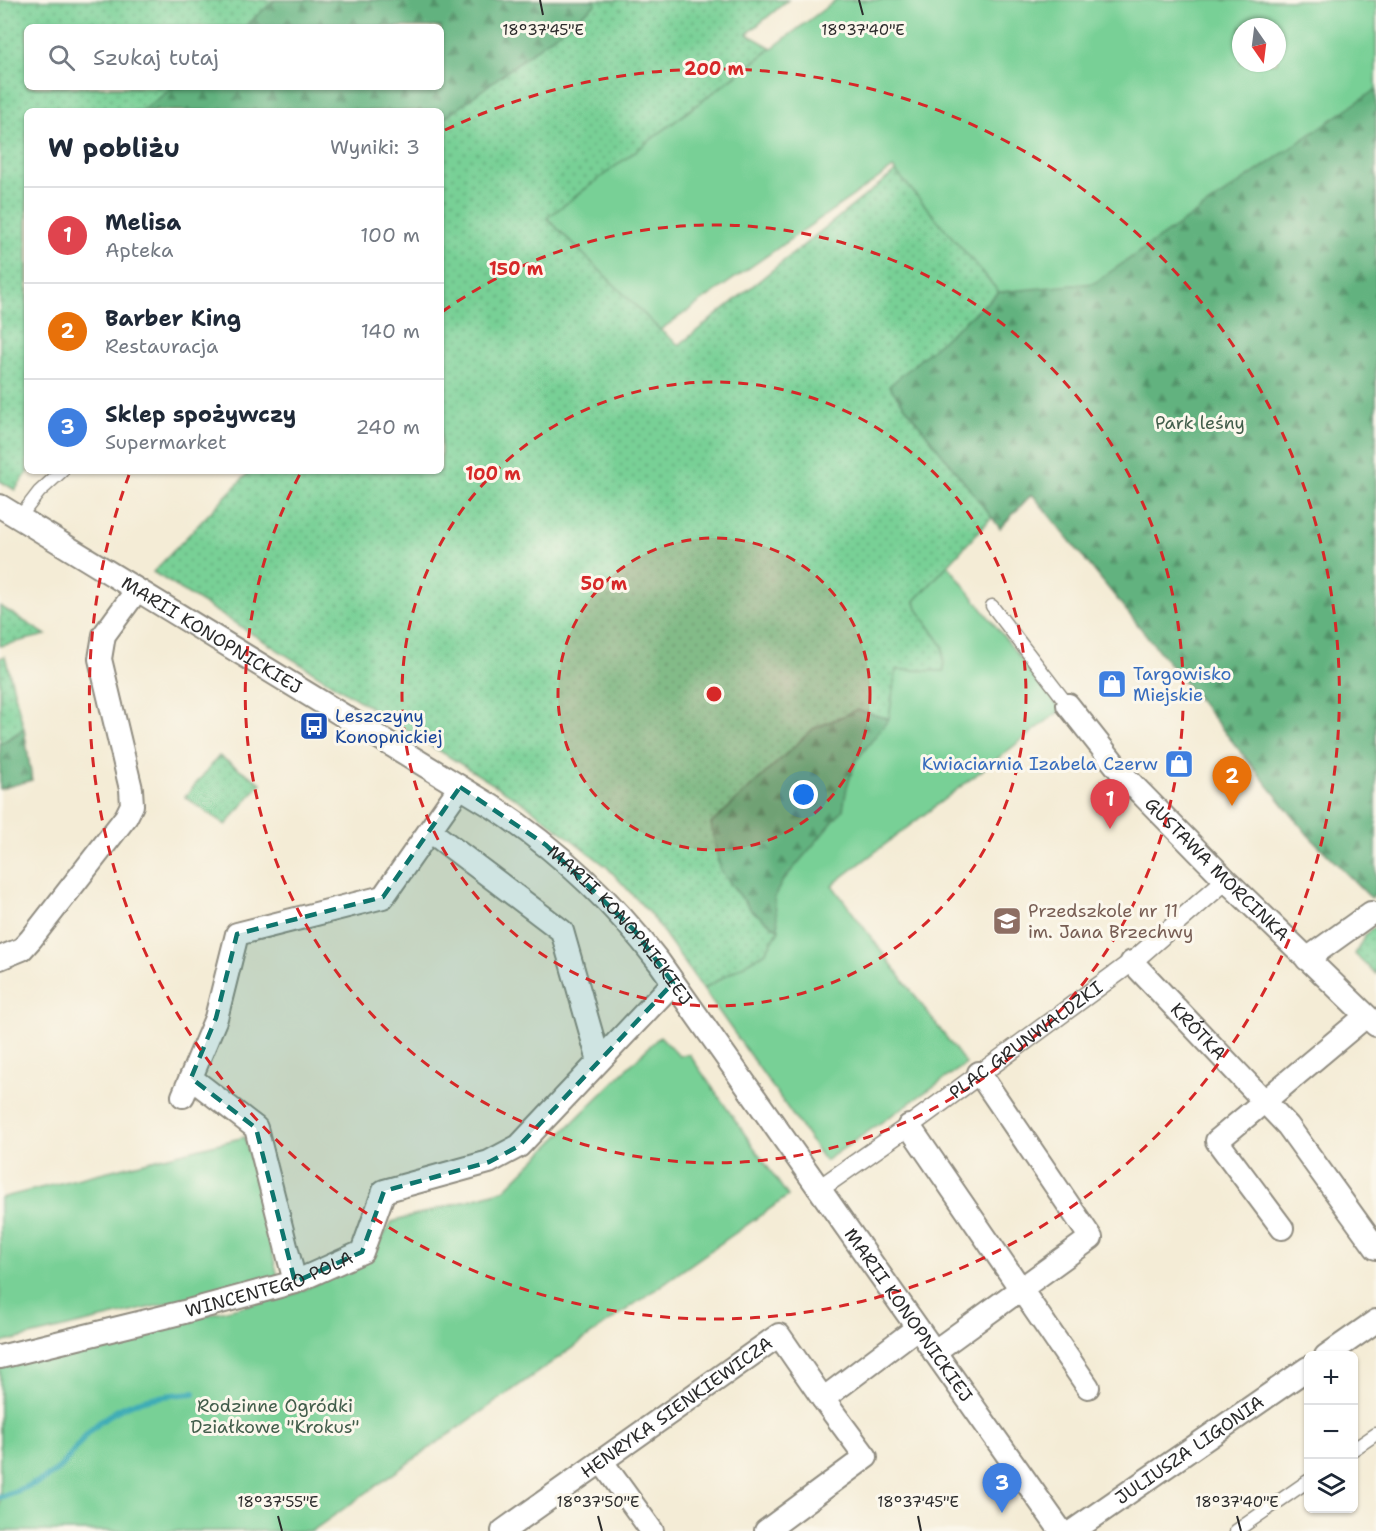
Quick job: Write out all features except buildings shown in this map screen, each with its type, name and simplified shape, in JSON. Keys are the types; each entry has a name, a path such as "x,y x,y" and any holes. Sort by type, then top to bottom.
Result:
{"street":[{"name":"MARII KONOPNICKIEJ","path":"9,512 460,786 518,823 574,868 635,931 1061,1531"},
{"path":"0,958 22,949 27,944 126,817 132,805 131,789 100,659 104,635 137,590"},
{"name":"GUSTAWA MORCINKA","path":"1068,705 1125,777 1226,880 1371,1021"},
{"path":"295,1282 256,1128 187,1087 216,1018 237,934 383,897 460,786"},
{"path":"430,831 562,931 599,1061"},
{"name":"PLAC GRUNWALDZKI","path":"819,1189 909,1126 1132,962 1226,880"},
{"path":"1306,959 1374,911"},
{"name":"KRÓTKA","path":"1132,962 1288,1126 1376,1248"},
{"name":"WINCENTEGO POLA","path":"0,1357 295,1282 362,1252 384,1191 489,1162 519,1146 673,983"},
{"path":"1282,1228 1217,1141 1264,1102 1371,1021"},
{"path":"934,1352 1091,1238 979,1073"},
{"path":"909,1126 1088,1387"},
{"path":"1333,1351 1376,1321"},
{"path":"766,1531 866,1457 823,1399 917,1328"},
{"name":"HENRYKA SIENKIEWICZA","path":"503,1531 779,1335 823,1399"},
{"name":"JULIUSZA LIGONIA","path":"1073,1531 1304,1371"},
{"path":"602,1462 652,1531"}],"lane":[{"path":"9,512 39,492 59,474"},
{"path":"992,606 1068,705"},
{"path":"1358,1446 1376,1434"},
{"path":"1236,1531 1304,1483"}],"highlighted area":[{"path":"460,787 546,845 635,931 673,983 519,1146 489,1162 384,1191 362,1252 295,1282 256,1128 191,1078 216,1018 237,934 383,897"}],"green space":[{"path":"0,0 788,0 747,34 772,48 547,218 660,330 679,345 896,171 999,292 890,386 992,517 915,601 917,609 943,646 944,671 896,670 889,719 857,710 813,729 711,824 751,910 779,930 765,953 703,989 652,916 607,867 528,806 153,572 247,474 444,474 444,108 24,108 24,474 27,474 15,490 0,481"},
{"path":"275,0 594,0 596,4 444,119 444,108 145,108 170,90 444,90 444,24 247,24"},
{"path":"836,0 1376,0 1376,89 1094,283 999,292 893,168 660,330 547,218"},
{"name":"Park leśny","path":"1376,89 1376,895 1371,898 1308,835 1032,494 1000,528 889,386 999,292 1094,283"},
{"path":"948,565 1061,710 832,885 966,1064 825,1161 703,989 765,953 779,930 774,898 782,882 843,810 847,787 856,761 889,719 896,670 944,671 943,646 917,609 915,601"},
{"path":"0,606 46,635 0,646"},
{"path":"5,656 24,729 0,744 0,658"},
{"path":"857,710 889,719 856,761 847,787 843,810 782,882 776,894 779,930 751,910 720,870 711,824 813,729"},
{"path":"24,729 32,780 0,789 0,744"},
{"path":"219,756 261,783 226,825 185,797"},
{"path":"1376,926 1376,974 1355,954 1365,935"},
{"name":"Rodzinne Ogródki Działkowe \"Krokus\"","path":"660,1036 679,1056 689,1054 788,1196 312,1531 0,1531 0,1365 297,1293 370,1257 392,1222 504,1190"},
{"path":"245,1137 278,1277 0,1343 0,1198"}],"waterway":[{"path":"0,1497 55,1472 88,1433 100,1422 124,1407 164,1396 194,1393"}],"place":[{"name":"Targowisko Miejskie","path":"1112,684"},
{"name":"Leszczyny Konopnickiej","path":"314,726"},
{"name":"Kwiaciarnia Izabela Czerw","path":"1179,764"},
{"name":"Barber King","path":"1232,806"},
{"name":"Melisa","path":"1110,829"},
{"name":"Przedszkole nr 11 im. Jana Brzechwy","path":"1007,921"},
{"name":"Sklep spożywczy","path":"1002,1513"}]}
